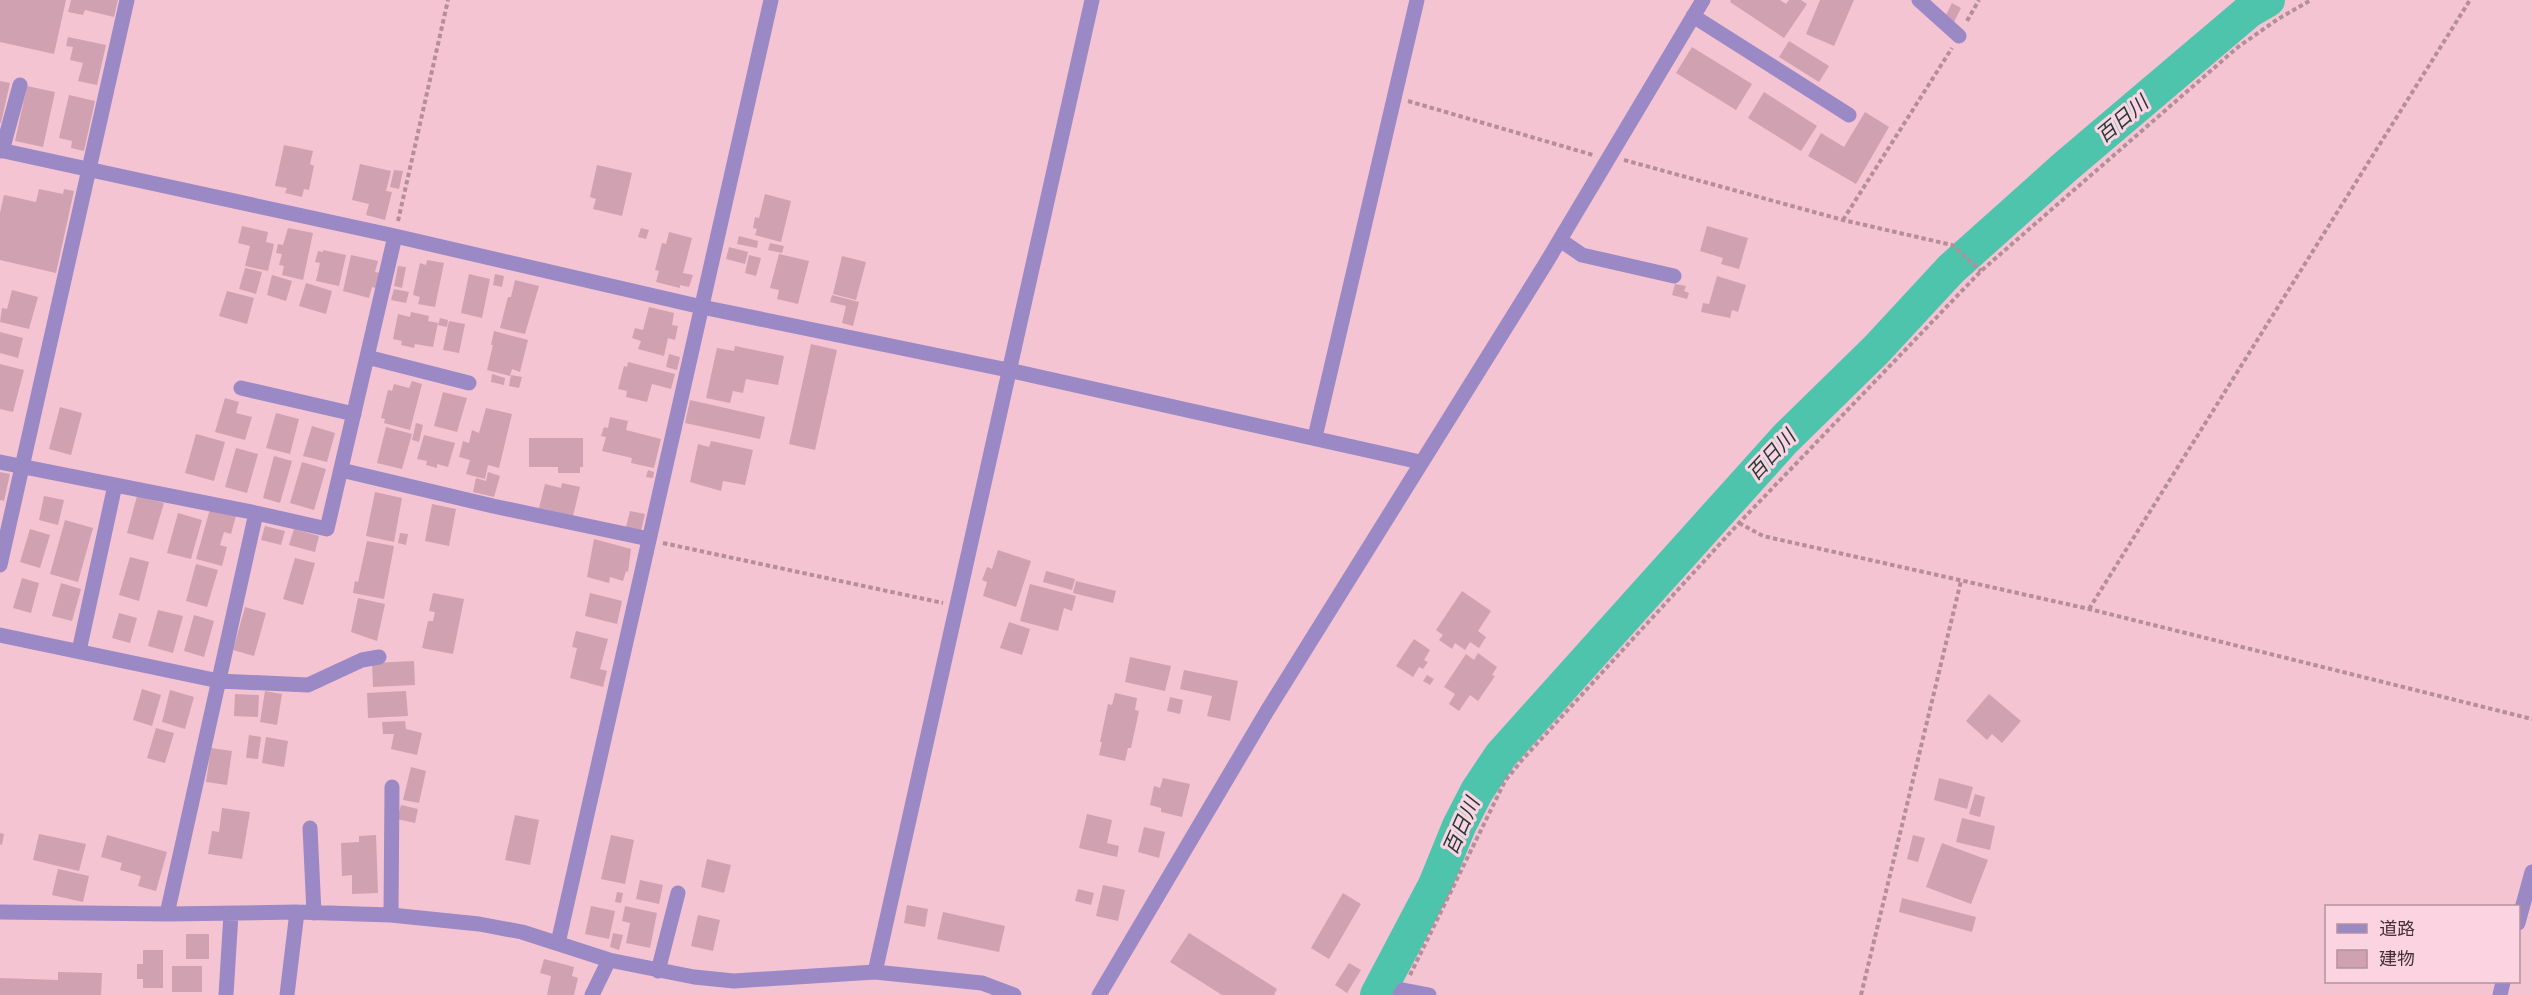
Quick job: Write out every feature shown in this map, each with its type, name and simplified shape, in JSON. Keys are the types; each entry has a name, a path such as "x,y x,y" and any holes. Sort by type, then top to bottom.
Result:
{"street":[{"path":"0,565 127,0"},
{"path":"558,943 771,0"},
{"path":"875,972 1092,0"},
{"path":"1315,437 1417,0"},
{"path":"1099,995 1267,711 1560,240 1702,0"},
{"path":"1919,0 1959,36"},
{"path":"1693,16 1849,114"},
{"path":"20,85 1,151 395,236 702,307 1008,370 1420,462"},
{"path":"0,462 327,529 395,236"},
{"path":"1560,240 1582,255 1674,276"},
{"path":"367,357 469,383"},
{"path":"241,388 354,414"},
{"path":"341,470 493,506 649,539"},
{"path":"79,651 115,485"},
{"path":"167,914 256,513"},
{"path":"0,634 219,681 308,685 362,660 380,657"},
{"path":"391,915 392,787"},
{"path":"310,828 314,913"},
{"path":"2520,916 2532,872"},
{"path":"658,971 678,893"},
{"path":"0,912 231,914 297,912 391,915 479,924 522,932 609,960 658,971 734,981 875,972 982,983 1008,994"},
{"path":"287,995 297,912"},
{"path":"226,995 231,914"},
{"path":"592,995 609,960"},
{"path":"1401,992 1429,995"}],"path":[{"path":"395,236 448,0"},
{"path":"1843,220 1959,36 1979,0"},
{"path":"1401,992 1505,781 1738,523 1981,271 2238,47 2278,19 2311,0"},
{"path":"2089,609 2470,0"},
{"path":"1394,97 1589,155 1610,156 1843,220 1952,246 1981,271"},
{"path":"1738,523 1762,536 2089,609 2532,719"},
{"path":"649,539 956,606"},
{"path":"1861,995 1961,581"}],"building":[{"path":"0,0 66,0 54,54 0,42"},
{"path":"71,0 118,0 114,17 85,10 83,15 68,12"},
{"path":"1731,0 1780,0 1786,4 1789,0 1801,0 1807,4 1784,38 1730,2"},
{"path":"1820,0 1854,0 1834,46 1806,34"},
{"path":"1952,3 1961,8 1954,22 1945,17"},
{"path":"68,37 106,45 97,85 78,81 83,63 70,60 73,47 66,46"},
{"path":"1789,41 1829,66 1819,82 1779,57"},
{"path":"1692,47 1752,84 1736,110 1676,73"},
{"path":"0,81 10,83 1,123 0,123"},
{"path":"27,86 55,92 43,147 15,141"},
{"path":"1764,92 1817,126 1801,151 1748,118"},
{"path":"69,95 95,101 84,151 71,148 72,141 59,138"},
{"path":"1865,112 1889,127 1856,184 1808,156 1821,133 1844,147"},
{"path":"284,145 313,151 310,164 314,166 309,190 304,189 302,197 285,193 287,188 275,186"},
{"path":"360,164 391,171 386,191 392,192 385,220 366,215 369,204 352,200"},
{"path":"597,165 632,173 622,216 593,209 596,199 590,197"},
{"path":"394,170 403,171 399,189 390,187"},
{"path":"39,189 63,194 64,189 74,191 56,273 0,260 0,213 4,195 36,202"},
{"path":"765,194 791,201 781,242 755,235 757,229 753,228 755,217 759,218"},
{"path":"242,226 268,232 266,242 274,244 268,271 245,266 250,246 238,243"},
{"path":"1707,226 1748,238 1739,269 1721,264 1723,258 1700,251"},
{"path":"288,228 313,233 303,280 282,275 284,266 279,265 282,254 276,253 278,244 283,245"},
{"path":"641,228 649,230 646,239 638,237"},
{"path":"669,232 692,238 683,273 693,275 689,287 680,285 680,288 656,282 659,271 655,270 662,243 666,244"},
{"path":"739,236 758,241 757,248 737,244"},
{"path":"770,243 784,246 782,253 768,250"},
{"path":"729,247 748,252 745,264 726,259"},
{"path":"323,250 346,255 339,286 316,281 320,263 315,262 318,251 323,252"},
{"path":"779,254 809,261 798,304 777,299 779,290 770,288"},
{"path":"351,255 378,261 375,272 380,273 376,288 372,287 369,298 343,291"},
{"path":"749,255 761,258 756,276 745,273"},
{"path":"842,256 866,262 856,300 833,294"},
{"path":"427,260 444,263 435,307 418,304 420,297 413,295 420,263 426,265"},
{"path":"398,266 406,267 402,288 394,286"},
{"path":"245,268 262,272 256,294 239,289"},
{"path":"469,274 490,279 482,318 461,313"},
{"path":"495,274 504,276 502,287 493,285"},
{"path":"272,275 292,281 286,301 267,295"},
{"path":"1717,276 1746,285 1738,312 1732,310 1730,318 1701,312 1703,303 1709,304"},
{"path":"515,280 539,286 525,334 500,328"},
{"path":"306,283 332,291 326,314 299,306"},
{"path":"1675,284 1686,286 1684,291 1689,293 1687,299 1672,295"},
{"path":"394,289 409,292 406,303 391,300"},
{"path":"12,290 38,297 29,329 0,322 2,308 7,309"},
{"path":"227,291 254,298 247,324 219,316"},
{"path":"832,295 859,302 853,326 842,323 846,306 830,302"},
{"path":"649,307 674,313 672,325 678,326 675,340 668,338 664,356 638,349 641,341 632,338 635,328 643,330"},
{"path":"411,312 429,316 428,321 438,323 433,347 415,344 414,348 401,345 402,341 393,339 398,314 410,317"},
{"path":"440,318 448,320 447,327 438,325"},
{"path":"449,321 465,324 459,353 443,350"},
{"path":"494,331 528,340 520,372 512,369 510,376 487,370"},
{"path":"0,332 23,338 18,358 0,353"},
{"path":"811,344 837,350 815,450 789,444"},
{"path":"735,346 784,356 778,385 746,379 743,393 733,391 730,403 706,398 717,348 734,351"},
{"path":"669,354 680,357 677,370 666,367"},
{"path":"628,362 675,374 671,389 652,384 647,402 626,397 627,391 618,389 624,366 627,367"},
{"path":"0,364 24,370 13,412 0,409"},
{"path":"492,374 505,378 504,385 491,382"},
{"path":"511,375 522,377 519,388 509,386"},
{"path":"412,381 422,384 410,430 384,423 385,419 381,418 388,390 392,391 394,384 409,388"},
{"path":"443,392 467,398 457,432 434,426"},
{"path":"225,398 239,402 236,413 252,417 245,440 215,432"},
{"path":"690,400 765,417 760,439 685,423"},
{"path":"60,407 82,413 71,455 49,449"},
{"path":"486,408 512,414 499,468 488,465 485,479 466,474 470,460 459,457 463,441 469,443 472,430 479,433"},
{"path":"276,413 299,419 290,454 266,448"},
{"path":"610,417 628,421 626,430 661,439 654,468 631,463 632,458 602,451 606,437 601,436 604,427 608,428"},
{"path":"416,423 423,425 419,442 412,440"},
{"path":"312,426 335,433 327,462 303,456"},
{"path":"386,427 412,434 402,469 377,463"},
{"path":"196,434 225,442 214,481 185,473"},
{"path":"424,435 455,443 448,467 437,464 437,468 426,465 427,461 417,459"},
{"path":"529,438 583,438 583,467 580,467 580,473 558,473 558,467 529,467"},
{"path":"711,441 753,450 745,485 723,481 721,491 690,482 698,444 709,447"},
{"path":"236,448 258,454 247,493 225,487"},
{"path":"274,456 292,461 280,503 263,498"},
{"path":"302,462 326,469 314,510 290,503"},
{"path":"648,470 654,472 653,478 646,477"},
{"path":"0,472 10,474 4,501 0,500"},
{"path":"488,472 500,476 494,497 473,492 476,478 486,481"},
{"path":"562,483 580,487 573,516 539,508 545,484 561,488"},
{"path":"375,492 402,498 394,542 366,536"},
{"path":"44,496 64,500 58,525 39,520"},
{"path":"137,496 164,503 153,540 127,533"},
{"path":"432,504 456,509 449,546 425,541"},
{"path":"210,509 236,516 231,534 224,532 220,545 227,547 222,566 196,559"},
{"path":"630,511 645,514 641,531 626,527"},
{"path":"178,513 202,520 191,559 167,553"},
{"path":"65,520 93,528 78,582 50,574"},
{"path":"265,526 285,531 281,545 261,540"},
{"path":"30,529 50,535 40,568 20,562"},
{"path":"294,529 319,536 315,552 289,545"},
{"path":"400,533 408,534 406,545 398,543"},
{"path":"594,539 631,549 628,572 626,571 623,581 610,577 609,583 587,577"},
{"path":"367,541 394,546 384,599 353,593 355,581 358,582"},
{"path":"998,550 1031,561 1016,607 983,596 987,582 982,580 987,567 992,569"},
{"path":"130,557 149,562 139,601 119,595"},
{"path":"295,558 315,563 303,605 283,599"},
{"path":"196,564 218,570 207,607 186,601"},
{"path":"1046,571 1075,579 1072,590 1043,582"},
{"path":"22,578 39,583 31,613 13,608"},
{"path":"1076,581 1116,591 1113,603 1073,593"},
{"path":"61,583 81,589 72,621 52,616"},
{"path":"1030,584 1076,596 1072,611 1064,608 1058,631 1020,621"},
{"path":"1462,591 1491,611 1478,631 1486,637 1479,648 1470,642 1465,650 1455,643 1452,649 1439,640 1443,635 1436,630"},
{"path":"433,593 464,599 453,654 422,648 428,621 433,621 435,612 429,611"},
{"path":"590,593 622,601 617,624 585,616"},
{"path":"358,598 385,604 377,641 351,632"},
{"path":"245,607 266,613 254,656 233,650"},
{"path":"158,610 183,616 173,653 148,646"},
{"path":"119,613 137,618 130,643 112,638"},
{"path":"194,615 214,621 204,657 184,651"},
{"path":"1009,622 1030,629 1022,655 1000,648"},
{"path":"576,631 608,639 600,669 607,671 603,687 570,678 577,648 572,647"},
{"path":"1414,639 1430,650 1424,660 1428,662 1423,669 1419,667 1413,677 1396,666"},
{"path":"1478,653 1497,667 1492,675 1495,676 1478,701 1470,695 1459,711 1449,704 1455,694 1444,687 1466,654 1474,660"},
{"path":"1130,657 1171,666 1165,691 1125,682"},
{"path":"414,661 415,685 373,687 372,663"},
{"path":"1184,670 1238,681 1230,721 1207,716 1212,696 1180,689"},
{"path":"1427,675 1434,679 1430,685 1423,681"},
{"path":"142,689 161,695 152,726 133,720"},
{"path":"170,690 194,697 185,729 162,722"},
{"path":"265,691 282,694 277,725 260,722"},
{"path":"406,691 408,716 368,718 367,693"},
{"path":"1115,693 1137,698 1135,710 1139,711 1131,748 1128,748 1125,761 1099,755 1108,704 1112,705"},
{"path":"235,694 259,695 258,717 234,716"},
{"path":"1989,694 2021,721 2002,743 1992,734 1987,740 1966,721"},
{"path":"1170,697 1183,700 1180,714 1167,711"},
{"path":"405,721 406,729 422,733 417,755 391,749 394,734 383,734 382,722"},
{"path":"156,728 174,733 165,763 147,758"},
{"path":"249,735 261,737 258,759 246,758"},
{"path":"266,737 288,741 284,767 262,763"},
{"path":"211,748 232,751 227,785 206,782"},
{"path":"411,767 426,771 419,803 403,800"},
{"path":"1163,778 1190,784 1182,817 1161,812 1161,808 1150,805 1154,786 1160,788"},
{"path":"1939,778 1973,787 1967,809 1934,800"},
{"path":"1975,794 1985,797 1980,817 1969,814"},
{"path":"401,805 418,809 415,823 397,819"},
{"path":"222,808 250,812 242,859 208,854 212,831 219,832"},
{"path":"1087,814 1112,820 1107,843 1119,846 1117,857 1079,848"},
{"path":"515,815 539,820 530,865 505,860"},
{"path":"1962,818 1995,826 1990,850 1956,842"},
{"path":"1144,827 1165,832 1159,858 1138,852"},
{"path":"0,833 4,834 2,845 0,844"},
{"path":"39,834 86,844 79,871 33,860"},
{"path":"107,835 167,852 156,891 138,886 141,876 120,870 122,863 101,857"},
{"path":"376,835 378,893 352,894 352,875 342,876 341,843 359,842 359,836"},
{"path":"611,835 634,840 625,884 601,879"},
{"path":"1913,835 1925,838 1918,862 1907,859"},
{"path":"1942,843 1988,860 1971,904 1926,887"},
{"path":"707,859 731,865 724,893 701,887"},
{"path":"58,869 89,876 83,902 52,895"},
{"path":"640,880 663,885 659,904 636,899"},
{"path":"1103,885 1125,890 1118,921 1096,916"},
{"path":"1078,889 1094,893 1091,905 1075,901"},
{"path":"617,892 623,893 621,903 615,902"},
{"path":"1343,893 1361,904 1329,959 1311,948"},
{"path":"1902,898 1976,917 1972,932 1899,912"},
{"path":"907,905 928,909 925,927 904,923"},
{"path":"591,906 615,911 609,939 585,934"},
{"path":"625,906 657,913 650,948 626,943 630,923 622,921"},
{"path":"943,912 1005,926 999,952 937,939"},
{"path":"698,915 720,920 713,951 691,946"},
{"path":"613,933 623,935 619,950 610,947"},
{"path":"1189,933 1277,989 1274,995 1222,995 1170,962"},
{"path":"186,934 209,934 209,959 186,959"},
{"path":"143,950 163,950 163,988 143,988 143,979 137,979 137,964 143,964"},
{"path":"544,959 574,967 572,976 578,978 574,995 547,995 551,976 540,973"},
{"path":"1349,963 1361,970 1347,993 1335,985"},
{"path":"172,966 202,966 202,992 172,992"},
{"path":"58,972 102,973 101,995 0,995 0,978 58,980"}],"waterway":[{"name":"百日川","path":"1377,995 1435,885 1459,826 1477,791 1501,755 1785,439 1876,350 1951,269 2065,167 2249,11 2268,0"}]}
